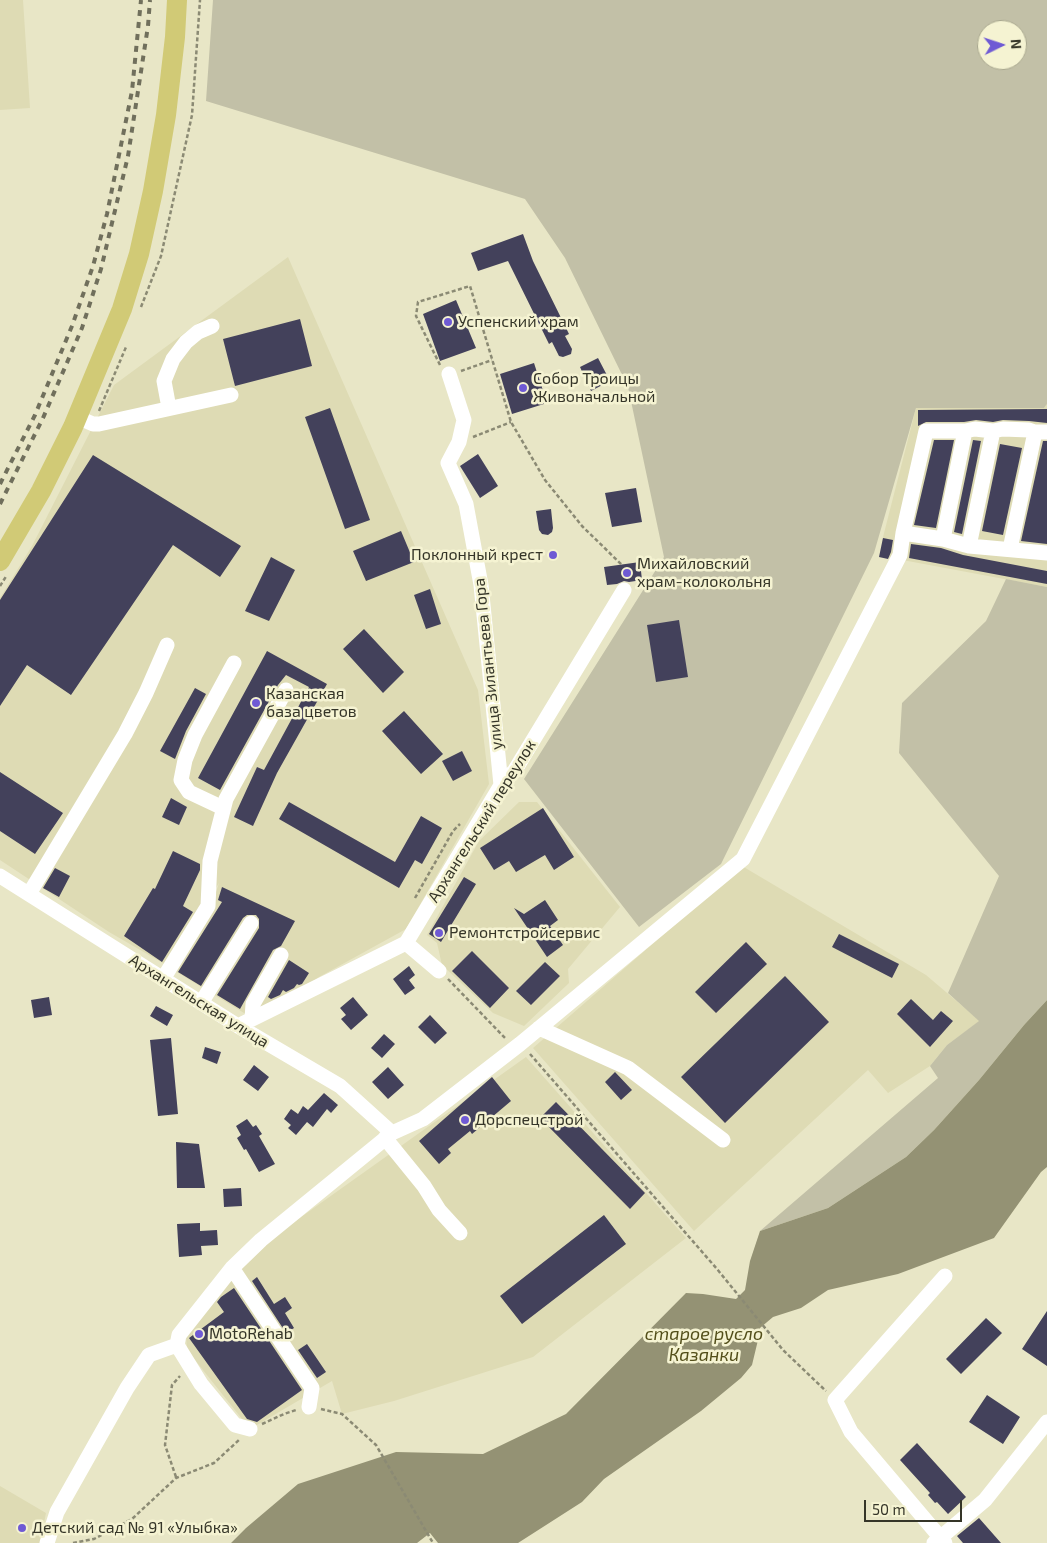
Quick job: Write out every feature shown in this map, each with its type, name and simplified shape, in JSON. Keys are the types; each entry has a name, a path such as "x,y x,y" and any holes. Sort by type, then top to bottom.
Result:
{"main road":[{"path":"0,561 41,491 77,417 122,309 139,254 153,191 166,116 175,38 177,0"}],"street":[{"path":"169,408 164,382 173,359 186,342 198,332 212,326"},
{"name":"улица Зилантьева Гора","path":"449,374 464,420 460,442 448,462 466,504 481,585 501,784"},
{"path":"77,417 93,424 99,424 231,395"},
{"path":"250,1430 235,1425 201,1384 178,1345 179,1335 232,1268 261,1240 389,1136 423,1119 518,1046 743,859 900,555 903,533 926,431 965,431 975,429 992,431 1003,429 1041,432 1010,549"},
{"path":"943,539 965,431"},
{"path":"969,546 992,431"},
{"path":"903,533 943,539 969,546 1047,553"},
{"name":"Архангельский переулок","path":"406,943 501,784 515,770 624,590"},
{"path":"29,894 125,734 167,645"},
{"path":"223,808 189,792 182,780 185,760 195,735 234,663"},
{"path":"163,979 208,906 210,861 226,799 286,690"},
{"name":"Архангельская улица","path":"0,876 238,1026 340,1086 389,1136 439,1210 460,1233"},
{"path":"201,1003 251,923"},
{"path":"238,1026 406,943 439,971"},
{"path":"252,1019 253,1004 281,955"},
{"path":"539,1028 628,1068 723,1140"},
{"path":"232,1268 312,1388 309,1407"},
{"path":"945,1276 835,1400 851,1432 940,1541 985,1500 1047,1422"},
{"path":"47,1543 57,1512 127,1388 149,1355 178,1345"}],"path":[{"path":"492,360 449,374 440,365 416,316 418,302 470,286 512,422 545,480 582,526 622,565"},
{"path":"460,442 512,422"},
{"path":"412,904 453,831 463,821"},
{"path":"439,971 518,1046 717,1269 782,1350 835,1400"},
{"path":"176,1478 164,1445 172,1385 190,1366"},
{"path":"73,1543 94,1539 132,1520 176,1478 214,1463 250,1430"},
{"path":"376,1445 433,1543"}],"shaded area":[{"path":"0,0 23,0 30,108 0,110"},
{"path":"213,0 1047,0 1047,404 1044,408 916,408 874,553 721,864 639,927 524,779 664,557 628,387 565,258 525,199 206,101"},
{"path":"288,257 478,690 489,784 406,929 319,977 307,986 249,1016 175,971 209,913 219,883 168,966 109,932 0,860 0,598 32,546 114,385"},
{"path":"1047,404 1047,587 881,556 882,541 916,408 1044,408"},
{"path":"1006,579 1047,587 1047,1000 979,1080 934,1130 906,1157 828,1208 760,1231 938,1078 930,1066 947,1045 979,1021 948,993 999,876 899,753 902,703 986,621"},
{"path":"519,802 537,802 620,907 568,969 569,983 524,1026 493,1013 442,965 437,943 427,935 479,841"},
{"path":"742,866 926,975 980,1021 947,1045 930,1066 888,1093 868,1070 694,1231 533,1048"},
{"path":"526,1057 686,1238 533,1357 394,1401 342,1414 332,1381 250,1429 187,1350 186,1334 252,1252"},
{"name":"Детский сад № 91 «Улыбка»","path":"0,1486 46,1513 40,1543 0,1543"}],"water":[{"name":"старое русло Казанки","path":"1047,1000 1047,1167 1041,1172 994,1238 898,1274 828,1290 801,1308 773,1317 760,1328 752,1365 741,1378 701,1411 604,1479 582,1502 518,1543 438,1543 430,1533 417,1543 231,1543 298,1484 396,1452 483,1454 566,1414 686,1293 736,1299 745,1290 750,1261 760,1231 828,1208 906,1157 934,1130 979,1080"}],"building":[{"path":"523,234 533,261 569,334 565,336 572,349 571,354 563,357 559,356 552,342 549,344 508,261 478,271 471,253"},
{"path":"456,300 476,348 440,361 423,314"},
{"path":"300,319 312,366 235,386 223,339"},
{"path":"598,358 610,381 591,391 580,367"},
{"name":"Собор Троицы Живоначальной","path":"534,363 547,403 512,414 500,374"},
{"path":"330,408 370,520 345,529 305,417"},
{"path":"1047,409 1047,423 976,420 964,422 926,422 918,426 918,410"},
{"path":"934,440 954,440 936,528 914,525"},
{"path":"973,440 981,441 962,534 954,532"},
{"path":"1043,441 1047,441 1047,544 1021,541"},
{"path":"1000,444 1022,448 1003,535 982,531"},
{"path":"478,454 498,486 480,498 460,466"},
{"path":"93,455 241,546 220,577 173,545 71,695 27,665 0,706 0,600"},
{"path":"636,488 642,522 612,527 605,493"},
{"path":"551,509 552,532 548,535 542,534 539,530 536,511"},
{"path":"401,531 414,562 366,581 353,551"},
{"path":"883,538 893,540 888,559 879,557"},
{"path":"911,544 941,548 963,555 1047,571 1047,584 909,558"},
{"path":"271,557 295,570 269,621 245,611"},
{"path":"640,562 642,580 624,581 607,585 604,567"},
{"path":"430,589 441,624 426,629 414,595"},
{"path":"679,620 688,677 656,682 647,625"},
{"path":"364,629 404,672 383,693 343,649"},
{"path":"267,651 327,684 277,773 253,826 234,817 257,767 264,770 309,687 286,675 278,685 220,790 198,778"},
{"path":"195,688 206,694 186,731 175,759 160,751"},
{"path":"404,711 443,754 421,774 382,731"},
{"path":"462,751 472,771 453,781 442,761"},
{"path":"0,772 63,813 35,854 0,831"},
{"path":"171,798 187,807 179,825 162,817"},
{"path":"289,802 395,862 421,816 442,828 422,864 415,860 399,888 279,819"},
{"path":"543,808 574,857 554,870 545,855 516,872 509,861 494,870 480,848"},
{"path":"173,851 200,864 200,870 183,906 193,912 162,962 124,936 153,888 155,889"},
{"path":"55,868 70,876 59,897 43,888"},
{"path":"464,877 476,884 441,942 429,934"},
{"path":"222,887 295,921 281,946 273,950 240,1009 217,995 259,928 259,919 256,915 247,915 243,918 201,986 178,972 222,902 218,900"},
{"path":"545,900 558,920 550,926 563,945 547,957 514,908 524,914"},
{"path":"839,934 899,964 892,978 832,947"},
{"path":"746,942 767,964 716,1013 695,992"},
{"path":"472,951 509,988 490,1008 452,971"},
{"path":"289,960 309,973 302,984 297,984 286,992 283,990 280,995 271,999 268,997"},
{"path":"545,962 560,976 531,1005 516,991"},
{"path":"409,966 415,975 409,980 415,988 405,995 393,979"},
{"path":"785,976 829,1022 725,1123 681,1077"},
{"path":"49,997 52,1015 34,1018 31,1000"},
{"path":"353,997 368,1015 351,1030 341,1019 346,1015 340,1008"},
{"path":"911,999 933,1020 941,1011 953,1021 930,1047 897,1014"},
{"path":"156,1006 173,1015 167,1026 150,1016"},
{"path":"430,1015 447,1033 435,1044 418,1027"},
{"path":"384,1034 395,1044 382,1058 371,1048"},
{"path":"171,1038 178,1114 158,1116 150,1040"},
{"path":"205,1047 221,1052 217,1064 202,1058"},
{"path":"254,1065 269,1077 258,1091 243,1080"},
{"path":"388,1067 404,1085 388,1099 372,1082"},
{"path":"615,1072 632,1090 621,1100 605,1082"},
{"name":"Дорспецстрой","path":"492,1077 511,1101 472,1134 470,1131 448,1149 451,1153 439,1164 419,1141"},
{"path":"324,1093 338,1105 331,1113 327,1109 313,1127 307,1122 296,1135 288,1128 291,1125 284,1119 291,1109 298,1114 303,1106 308,1110"},
{"path":"556,1102 645,1193 630,1209 540,1118"},
{"path":"247,1119 253,1127 256,1125 262,1134 259,1136 275,1164 259,1172 246,1149 244,1150 237,1138 241,1135 236,1126"},
{"path":"176,1142 199,1144 205,1188 177,1188"},
{"path":"241,1188 242,1206 224,1207 223,1189"},
{"path":"604,1215 626,1244 522,1324 500,1296"},
{"path":"200,1223 200,1231 217,1230 218,1245 201,1246 202,1255 179,1257 177,1224"},
{"path":"257,1277 274,1304 285,1297 292,1308 285,1313 294,1328 286,1333 252,1281"},
{"path":"234,1288 302,1390 257,1422 247,1419 189,1338 224,1312 217,1302"},
{"path":"1047,1311 1047,1366 1022,1349"},
{"path":"986,1318 1002,1333 961,1374 946,1359"},
{"path":"307,1344 326,1372 317,1378 298,1350"},
{"path":"987,1395 1020,1417 1003,1444 969,1422"},
{"path":"917,1443 966,1497 948,1514 937,1502 935,1503 928,1495 930,1493 900,1460"},
{"path":"979,1518 1001,1543 963,1543 957,1536"}],"railway":[{"path":"0,484 35,415 72,326 93,266 107,214 132,91 141,0"},
{"path":"0,504 43,418 82,328 101,269 128,156 148,26 150,0"}],"place":[{"name":"Успенский храм","path":"448,322"},
{"name":"Собор Троицы Живоначальной","path":"523,388"},
{"name":"Поклонный крест","path":"553,555"},
{"name":"Михайловский храм-колокольня","path":"627,573"},
{"name":"Казанская база цветов","path":"256,703"},
{"name":"Ремонтстройсервис","path":"439,933"},
{"name":"Дорспецстрой","path":"465,1120"},
{"name":"MotoRehab","path":"199,1334"},
{"name":"Детский сад № 91 «Улыбка»","path":"22,1528"}]}
